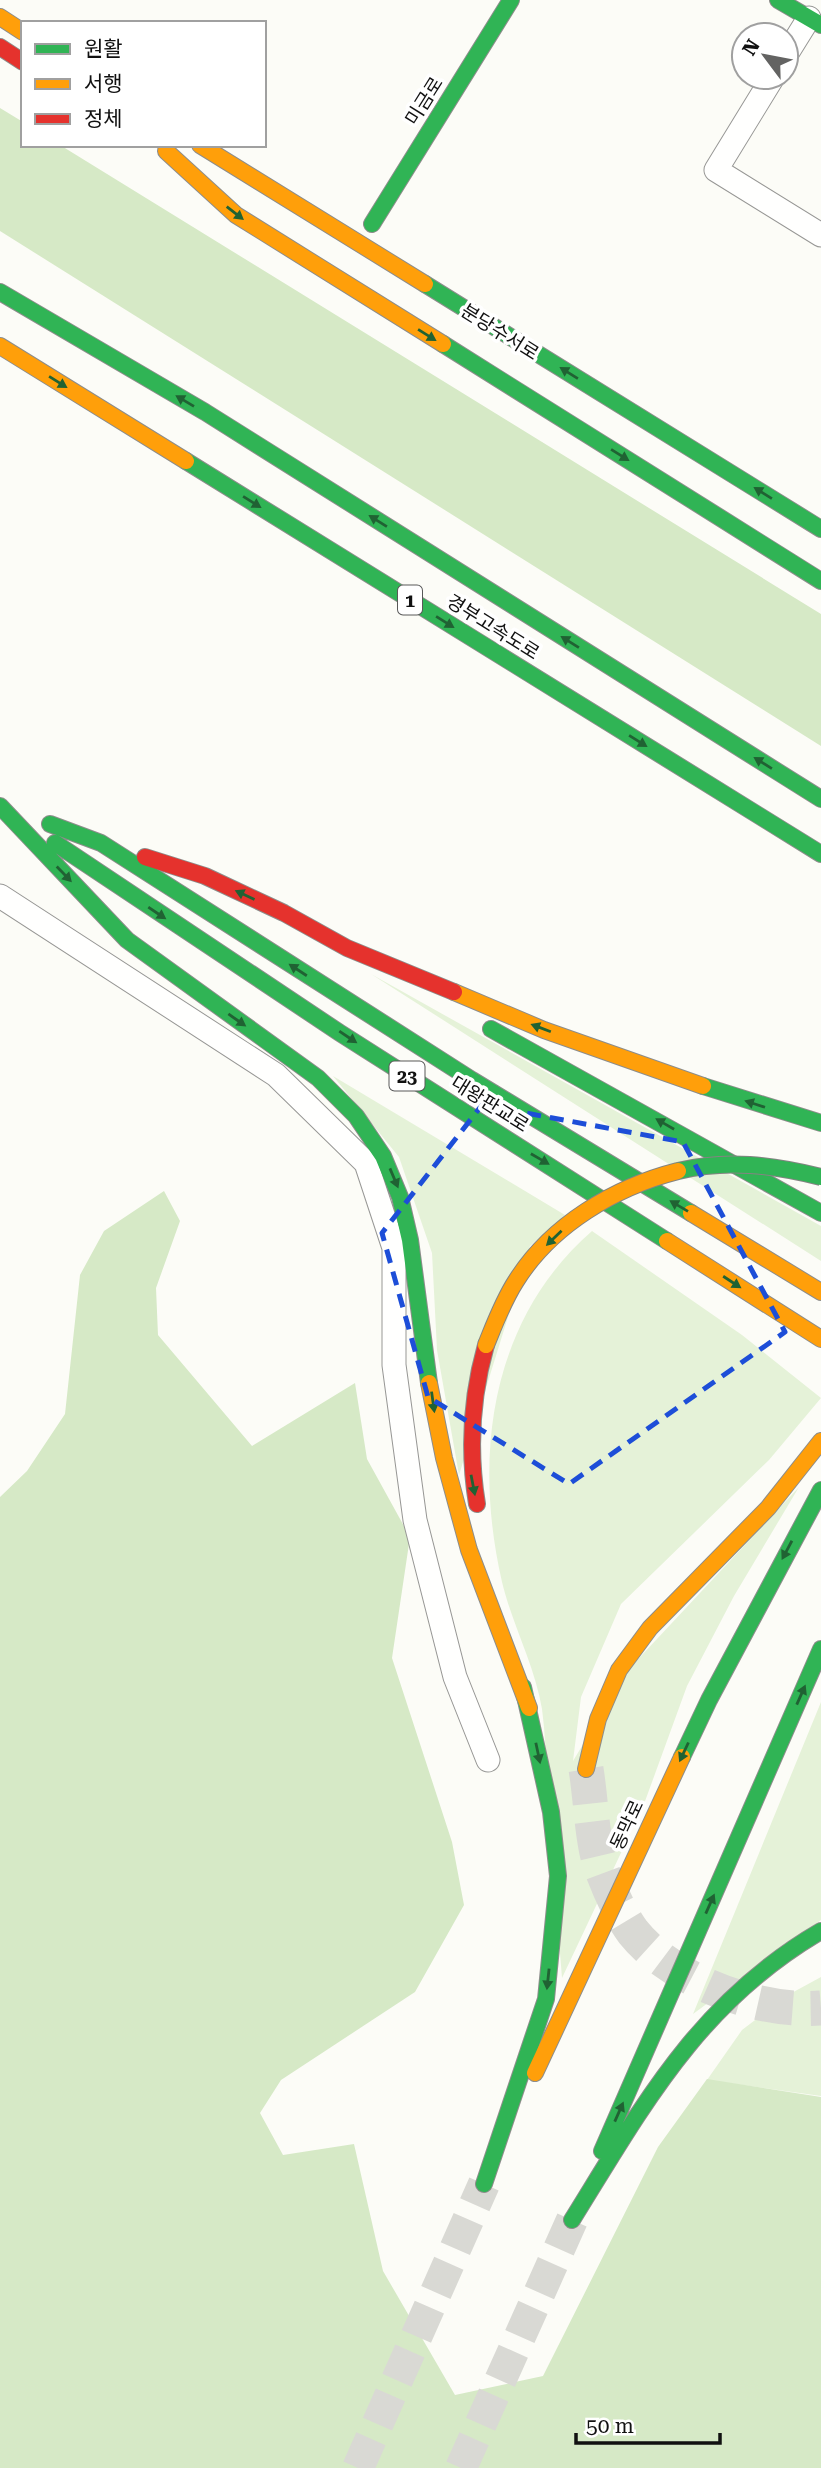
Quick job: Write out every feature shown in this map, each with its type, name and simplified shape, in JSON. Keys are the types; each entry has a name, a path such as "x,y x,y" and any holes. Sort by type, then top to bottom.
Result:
{"main road":[{"name":"미금로","path":"372,225 511,0"},
{"path":"778,0 815,21"},
{"path":"0,17 21,31"},
{"path":"0,47 21,61"},
{"name":"분당수서로","path":"204,147 821,528"},
{"path":"220,147 259,161"},
{"path":"161,148 249,202"},
{"path":"161,148 236,215 821,581"},
{"name":"경부고속도로","path":"0,292 205,412 821,799"},
{"name":"경부고속도로","path":"0,346 821,854"},
{"path":"0,806 127,940 325,1084 360,1120 384,1154 399,1190 414,1253 423,1336 439,1436 469,1550 529,1708"},
{"name":"대왕판교로","path":"0,806 101,843 471,1080 821,1292"},
{"name":"대왕판교로","path":"0,806 187,934 820,1339"},
{"path":"101,843 205,876 284,913 821,1213"},
{"path":"347,948 544,1030 749,1102 821,1123"},
{"path":"480,1519 471,1472 472,1403 486,1345 506,1298 522,1273 584,1212 661,1174 699,1165 772,1163 821,1177"},
{"path":"586,1769 598,1719 619,1670 650,1628 768,1508 821,1441"},
{"name":"동막로","path":"529,1708 551,1812 558,1876 546,1999 484,2184 709,1700 821,1490"},
{"path":"485,1545 529,1708"},
{"path":"821,1649 572,2220 649,2099 711,2019 746,1982 791,1948 821,1931"},
{"path":"711,2019 799,1958 821,1950"}],"street":[{"path":"800,39 815,21"},
{"path":"764,91 716,170 821,235"},
{"path":"0,895 276,1075 366,1163 394,1248 394,1365 415,1520 455,1677 488,1760"}],"highlighted area":[{"path":"482,1105 683,1142 785,1332 569,1484 428,1397 382,1233"}],"green space":[{"path":"0,108 21,121 21,147 63,147 821,614 821,746 0,231"},
{"path":"371,974 821,1226 821,1261"},
{"path":"333,1076 565,1215 530,1246 459,1475 437,1350 432,1253 399,1157"},
{"path":"164,1191 180,1221 156,1288 158,1335 252,1446 355,1383 367,1459 410,1537 392,1658 452,1842 464,1905 415,1992 281,2080 260,2113 283,2155 354,2144 383,2271 455,2395 543,2376 658,2147 707,2079 821,2097 821,2468 0,2468 0,1497 27,1471 65,1414 80,1275 104,1231"},
{"path":"592,1231 742,1335 821,1398 769,1460 621,1604 581,1697 573,1761 627,1671 799,1487 734,1596 687,1686 644,1804 562,1978 542,1709 502,1582 493,1534 489,1487 491,1439 498,1393 511,1348 531,1306 558,1266"},
{"path":"821,1702 821,1920 693,2014"},
{"path":"821,1977 821,2096 707,2080 742,2030 788,1995"}],"tunnel":[{"path":"586,1769 594,1835 602,1870 624,1918 650,1950 671,1966 719,1991 772,2005 821,2008"},
{"path":"358,2468 484,2184"},
{"path":"461,2468 572,2220"}],"traffic: fast":[{"path":"372,224 511,0"},
{"path":"778,0 821,25"},
{"path":"425,284 821,529"},
{"path":"0,292 205,412 821,799"},
{"path":"443,344 821,581"},
{"path":"186,461 821,854"},
{"path":"0,806 127,940 318,1078 356,1116 383,1156 400,1197 410,1240 429,1383"},
{"path":"50,824 101,843 472,1080 691,1213"},
{"path":"55,843 340,1033 667,1241"},
{"path":"491,1029 821,1213"},
{"path":"703,1086 821,1123"},
{"path":"678,1171 732,1164 785,1169 821,1177"},
{"path":"682,1757 709,1700 821,1490"},
{"path":"602,2151 821,1649"},
{"path":"484,2184 546,1999 558,1876 551,1812 523,1687"},
{"path":"572,2220 650,2096 708,2023 778,1959 821,1931"}],"traffic: slow":[{"path":"0,17 21,31"},
{"path":"203,147 425,284"},
{"path":"166,151 236,215 443,344"},
{"path":"0,346 186,461"},
{"path":"454,992 544,1030 703,1086"},
{"path":"486,1345 511,1289 547,1242 586,1211 608,1198 654,1178 678,1171"},
{"path":"691,1213 821,1292"},
{"path":"667,1241 821,1339"},
{"path":"429,1383 444,1458 469,1550 529,1708"},
{"path":"586,1769 598,1719 619,1670 650,1628 768,1508 821,1441"},
{"path":"535,2073 682,1757"}],"traffic: jam":[{"path":"0,47 21,61"},
{"path":"145,857 205,876 284,913 347,948 454,992"},
{"path":"477,1504 472,1463 472,1424 486,1345"}]}
